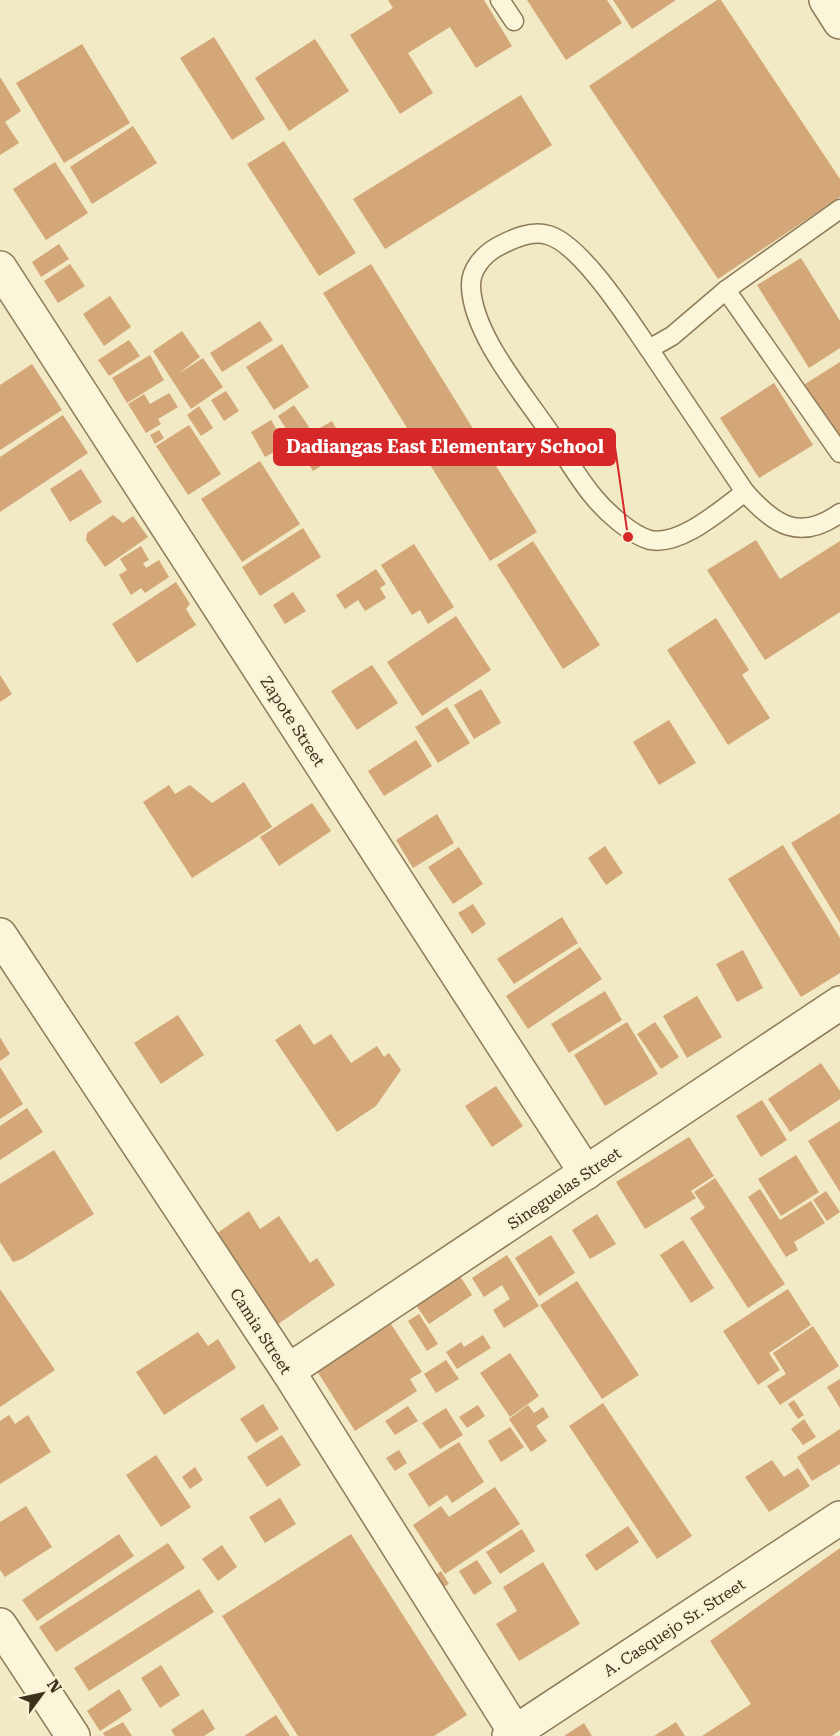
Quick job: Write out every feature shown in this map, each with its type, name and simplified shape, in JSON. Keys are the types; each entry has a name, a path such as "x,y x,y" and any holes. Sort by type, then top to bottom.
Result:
{"street":[{"path":"826,0 840,22"},
{"name":"Zapote Street","path":"0,268 586,1173"},
{"name":"Camia Street","path":"0,935 288,1371 512,1734"},
{"name":"Sineguelas Street","path":"288,1371 840,1003"},
{"name":"A. Casquejo Sr. Street","path":"512,1734 840,1518"},
{"path":"0,1625 73,1736"}],"lane":[{"path":"500,0 514,21"},
{"path":"649,349 672,336 726,290 840,209"},
{"path":"745,492 675,538 651,540 617,520 593,496 490,345 475,310 470,285 474,268 491,251 513,238 532,234 549,235 571,248 591,270 649,349 745,492 764,513 786,526 806,528 827,522 840,513"},
{"path":"726,290 840,453"}],"building":[{"path":"388,0 484,0 512,46 476,68 450,27 408,53 433,93 400,114 350,35 393,8"},
{"path":"527,0 607,0 622,23 566,60"},
{"path":"613,0 676,0 632,29"},
{"path":"717,0 721,0 840,179 840,197 718,279 589,86"},
{"path":"214,37 265,119 232,140 180,58"},
{"path":"315,39 349,91 289,131 255,78"},
{"path":"82,44 130,123 64,163 16,83"},
{"path":"0,77 21,111 5,122 19,143 0,155"},
{"path":"521,95 552,145 385,249 353,199"},
{"path":"133,126 157,163 92,204 70,167"},
{"path":"284,141 356,253 319,276 247,164"},
{"path":"55,162 88,213 46,240 13,189"},
{"path":"59,244 69,259 41,277 32,262"},
{"path":"801,258 840,321 840,348 809,368 757,285"},
{"path":"70,264 85,286 58,303 44,281"},
{"path":"371,264 537,532 490,561 323,293"},
{"path":"110,296 131,327 104,346 83,314"},
{"path":"260,321 273,340 222,372 210,353"},
{"path":"182,331 200,357 178,374 203,358 223,387 191,409 153,351"},
{"path":"129,340 140,356 109,376 98,360"},
{"path":"282,344 309,387 274,410 246,367"},
{"path":"150,355 164,380 127,403 112,378"},
{"path":"840,362 840,445 802,386"},
{"path":"32,364 62,410 0,450 0,385"},
{"path":"774,383 813,445 759,478 720,418"},
{"path":"226,391 239,411 224,421 211,400"},
{"path":"169,393 178,407 158,419 161,424 146,433 128,404 144,394 150,404"},
{"path":"294,405 309,427 292,438 278,416"},
{"path":"199,406 213,428 201,436 187,415"},
{"path":"63,415 88,453 0,512 0,457"},
{"path":"271,420 286,445 265,457 251,432"},
{"path":"332,421 348,450 313,471 295,442"},
{"path":"189,425 221,474 188,495 156,446"},
{"path":"159,430 164,438 155,444 150,435"},
{"path":"260,461 300,524 242,562 201,499"},
{"path":"81,469 102,502 70,522 50,489"},
{"path":"113,515 123,523 133,516 148,537 105,567 86,540 87,533"},
{"path":"303,528 321,557 260,596 242,567"},
{"path":"756,540 780,579 840,541 840,612 765,660 707,570"},
{"path":"533,541 600,645 563,669 497,565"},
{"path":"414,544 454,607 428,624 420,610 412,615 381,565"},
{"path":"141,546 149,560 143,563 146,568 159,560 169,577 145,593 141,588 131,595 119,575 127,570 120,559"},
{"path":"376,569 386,584 380,588 386,598 365,611 358,600 345,609 336,595"},
{"path":"176,582 190,604 186,609 196,625 137,663 112,624"},
{"path":"293,592 306,611 285,624 273,605"},
{"path":"456,616 491,670 422,716 387,662"},
{"path":"716,618 749,670 742,675 770,718 728,745 667,650"},
{"path":"372,665 398,703 357,730 331,691"},
{"path":"0,675 12,694 0,702"},
{"path":"481,689 501,723 474,739 454,705"},
{"path":"447,707 470,743 438,763 415,727"},
{"path":"669,720 696,763 659,785 633,742"},
{"path":"416,740 432,766 384,796 368,771"},
{"path":"244,782 272,827 192,878 143,802 169,785 175,794 190,785 212,803"},
{"path":"312,803 331,831 279,866 260,837"},
{"path":"840,813 840,923 791,843"},
{"path":"437,814 454,843 413,868 396,840"},
{"path":"783,845 840,938 840,973 801,997 728,879"},
{"path":"605,846 623,873 606,885 588,858"},
{"path":"459,847 483,884 453,904 428,867"},
{"path":"473,904 486,924 472,934 458,913"},
{"path":"562,917 578,943 514,984 497,959"},
{"path":"580,947 602,979 528,1029 506,996"},
{"path":"743,950 763,988 737,1002 716,964"},
{"path":"605,991 622,1020 569,1053 551,1024"},
{"path":"697,996 722,1037 687,1058 663,1016"},
{"path":"178,1015 204,1055 161,1084 134,1043"},
{"path":"627,1022 658,1074 605,1106 574,1055"},
{"path":"655,1022 679,1057 661,1069 637,1034"},
{"path":"300,1024 314,1045 331,1034 351,1063 377,1046 384,1057 389,1053 401,1070 376,1106 337,1132 275,1040"},
{"path":"0,1037 10,1054 0,1061"},
{"path":"821,1063 840,1091 840,1099 790,1132 768,1099"},
{"path":"0,1067 23,1104 0,1119"},
{"path":"496,1086 523,1126 492,1147 465,1106"},
{"path":"762,1100 787,1140 761,1157 736,1116"},
{"path":"27,1108 43,1132 0,1160 0,1126"},
{"path":"840,1121 840,1192 808,1141"},
{"path":"689,1137 714,1176 691,1191 696,1198 645,1229 616,1182"},
{"path":"54,1150 94,1214 22,1259 13,1262 0,1242 0,1184"},
{"path":"796,1155 819,1192 781,1216 758,1179"},
{"path":"715,1178 785,1284 748,1308 690,1218 705,1208 694,1192"},
{"path":"760,1189 780,1220 811,1201 825,1223 794,1242 798,1250 786,1257 748,1197"},
{"path":"826,1191 840,1212 827,1221 813,1200"},
{"path":"249,1211 260,1229 279,1216 310,1263 317,1258 335,1285 278,1324 216,1234"},
{"path":"597,1214 616,1244 590,1259 572,1230"},
{"path":"551,1235 575,1273 539,1296 515,1258"},
{"path":"683,1240 714,1288 691,1303 660,1255"},
{"path":"507,1255 539,1306 504,1328 493,1310 510,1299 502,1285 484,1297 472,1278"},
{"path":"460,1276 472,1295 429,1324 416,1305"},
{"path":"577,1281 639,1375 602,1399 540,1305"},
{"path":"0,1289 55,1370 0,1407"},
{"path":"788,1289 811,1325 769,1353 780,1370 758,1385 723,1331"},
{"path":"419,1314 438,1344 427,1351 408,1321"},
{"path":"391,1324 422,1372 410,1379 417,1391 355,1431 317,1371"},
{"path":"813,1326 839,1366 780,1405 767,1386 786,1374 773,1353"},
{"path":"198,1332 208,1346 218,1339 236,1368 164,1415 136,1372"},
{"path":"483,1335 491,1348 457,1369 446,1352 461,1342 464,1347"},
{"path":"510,1353 539,1396 510,1417 480,1373"},
{"path":"446,1360 459,1379 436,1393 424,1374"},
{"path":"840,1379 840,1408 827,1387"},
{"path":"794,1400 804,1415 798,1419 788,1404"},
{"path":"603,1403 692,1536 657,1559 569,1426"},
{"path":"263,1404 279,1429 256,1443 240,1419"},
{"path":"478,1405 485,1416 467,1428 459,1417"},
{"path":"528,1405 534,1413 543,1407 549,1417 536,1426 547,1441 531,1452 509,1419"},
{"path":"408,1406 418,1421 395,1435 385,1421"},
{"path":"446,1408 463,1435 440,1449 422,1423"},
{"path":"9,1415 15,1424 28,1415 51,1452 0,1484 0,1421"},
{"path":"804,1419 816,1437 803,1445 791,1429"},
{"path":"510,1427 524,1447 501,1462 488,1441"},
{"path":"840,1429 840,1464 812,1481 797,1457"},
{"path":"282,1435 301,1465 267,1487 247,1457"},
{"path":"459,1442 484,1482 452,1503 447,1495 429,1507 408,1474"},
{"path":"399,1450 407,1463 395,1471 386,1458"},
{"path":"156,1455 191,1507 161,1527 126,1475"},
{"path":"772,1460 784,1477 798,1468 810,1486 769,1512 745,1477"},
{"path":"195,1467 203,1480 190,1489 182,1477"},
{"path":"495,1487 520,1524 445,1574 413,1525 441,1506 449,1517"},
{"path":"280,1498 296,1524 265,1543 249,1517"},
{"path":"26,1506 52,1547 5,1577 0,1570 0,1522"},
{"path":"628,1526 639,1542 596,1571 585,1555"},
{"path":"522,1529 535,1551 500,1574 486,1552"},
{"path":"119,1534 134,1556 37,1621 22,1600"},
{"path":"351,1534 467,1715 434,1736 298,1736 222,1616"},
{"path":"168,1543 185,1568 56,1652 39,1627"},
{"path":"222,1545 237,1567 218,1581 202,1559"},
{"path":"840,1548 840,1730 832,1736 702,1736 751,1704 710,1641"},
{"path":"477,1560 492,1583 474,1595 459,1571"},
{"path":"543,1562 580,1624 519,1661 496,1624 517,1611 503,1587"},
{"path":"441,1571 449,1584 439,1590 430,1579"},
{"path":"199,1589 214,1612 89,1691 74,1668"},
{"path":"161,1665 180,1695 160,1708 141,1678"},
{"path":"119,1689 132,1710 100,1731 87,1711"},
{"path":"203,1709 215,1729 204,1736 175,1736 171,1730"},
{"path":"276,1715 290,1736 244,1736"},
{"path":"123,1722 132,1736 105,1736 103,1733"},
{"path":"676,1722 685,1736 654,1736"},
{"path":"584,1723 592,1736 564,1736"}],"place":[{"name":"Dadiangas East Elementary School","path":"628,537"}]}
